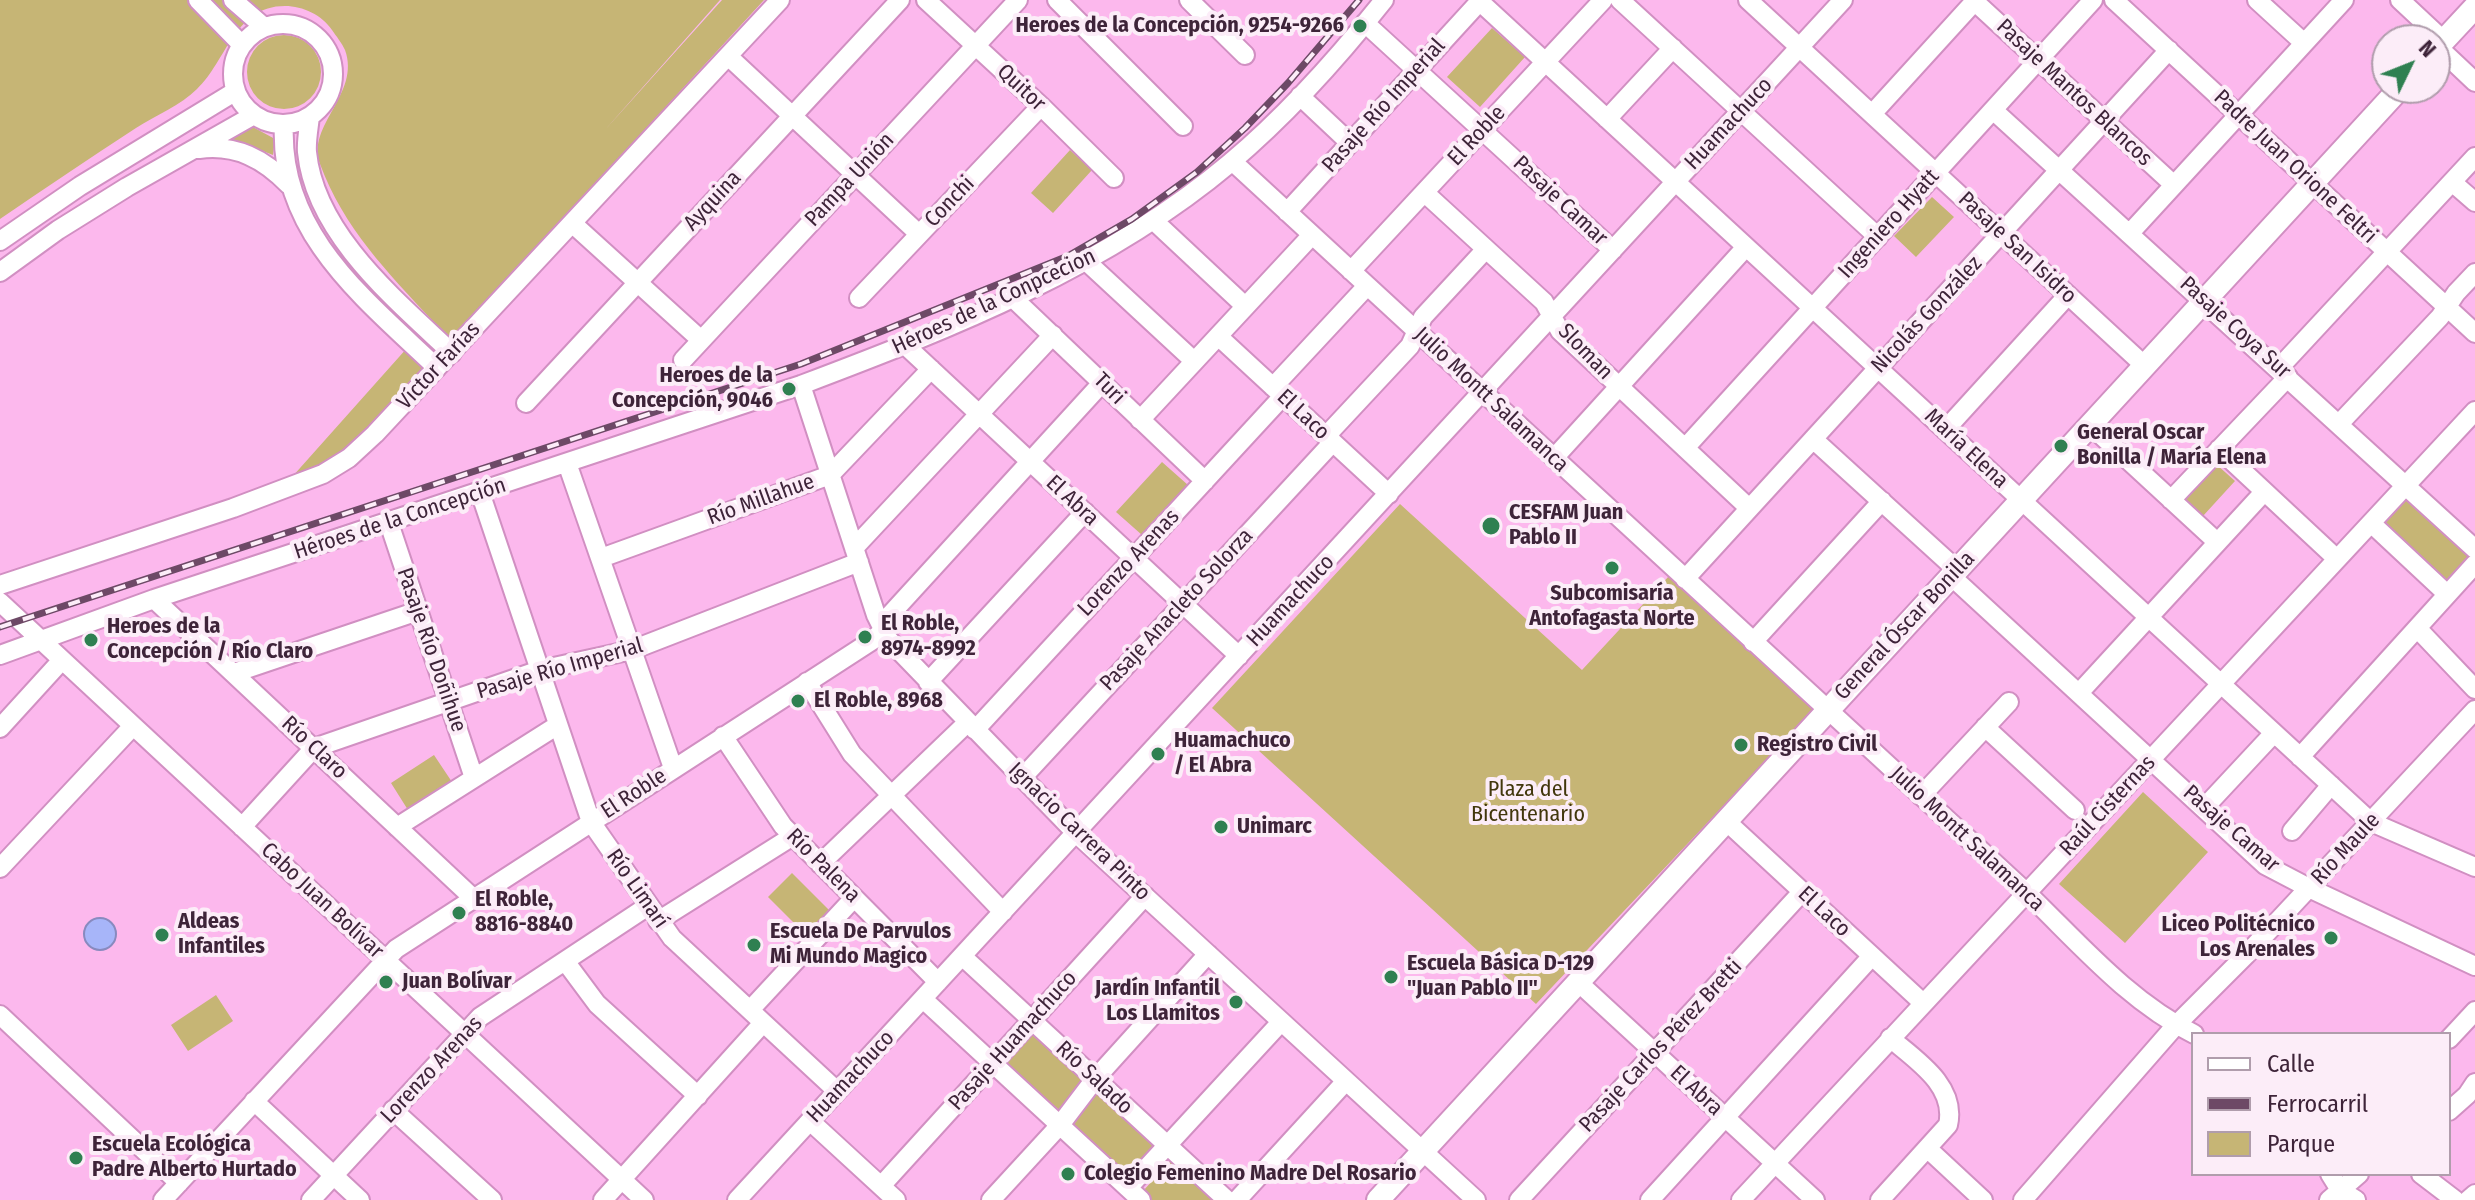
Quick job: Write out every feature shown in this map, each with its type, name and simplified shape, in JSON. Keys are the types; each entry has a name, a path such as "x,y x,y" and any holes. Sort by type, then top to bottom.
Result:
{"main road":[{"path":"2451,33 2475,7"},
{"name":"General Óscar Bonilla","path":"1378,1200 2385,104"}],"street":[{"path":"198,0 242,45"},
{"path":"233,0 264,27"},
{"name":"Víctor Farías","path":"0,585 233,508 323,474 349,458 452,353 780,0"},
{"name":"Ayquina","path":"526,403 900,0"},
{"name":"Quitor","path":"926,0 1114,178"},
{"name":"Pampa Unión","path":"683,360 1018,0"},
{"path":"1057,0 1183,126"},
{"path":"1189,0 1245,55"},
{"name":"Héroes de la Conpcecion","path":"801,385 905,345 1013,298 1086,261 1153,220 1232,161 1300,96 1384,0"},
{"name":"María Elena","path":"1480,0 2371,822 2475,867"},
{"name":"Pasaje Río Imperial","path":"1287,212 1480,0"},
{"name":"El Roble","path":"1351,271 1603,0"},
{"path":"1620,0 1878,237"},
{"name":"Pasaje San Isidro","path":"1748,0 2145,366"},
{"name":"Huamachuco","path":"737,1200 1843,0"},
{"name":"Ingeniero Hyatt","path":"1685,448 2093,0"},
{"name":"Padre Juan Orione Feltri","path":"2114,0 2475,333"},
{"path":"2257,0 2304,43"},
{"path":"2130,233 2344,0"},
{"path":"2400,0 2420,24"},
{"path":"1872,114 1974,1"},
{"name":"Pasaje Mantos Blancos","path":"1974,1 2174,185"},
{"name":"Pasaje Camar","path":"1365,23 1613,250"},
{"path":"291,24 305,29 318,38 328,51 333,67 332,84 326,100 301,121 284,124 266,121 245,106 236,91 235,59 247,38 264,27 291,24"},
{"path":"1607,119 1673,48"},
{"name":"Nicolás González","path":"1685,579 2169,50"},
{"path":"728,56 919,234"},
{"path":"2451,58 2475,82"},
{"path":"0,241 80,186 236,91"},
{"path":"1300,96 1350,143"},
{"name":"Conchi","path":"859,298 1041,106"},
{"name":"Pasaje Coya Sur","path":"1993,110 2475,549"},
{"path":"0,272 58,230 254,115"},
{"path":"310,116 307,151 312,176 325,207 350,251 452,353"},
{"path":"284,124 283,152 308,229 347,282 437,368"},
{"path":"192,150 214,147 237,150 276,172 293,190"},
{"path":"2171,500 2219,449 2387,252 2475,157"},
{"name":"Julio Montt Salamanca","path":"1232,161 2027,893 2127,989 2161,1017 2191,1032"},
{"path":"2452,182 2475,202"},
{"name":"Sloman","path":"1425,193 1544,302 1560,331 1749,508"},
{"path":"1153,220 1245,306"},
{"path":"572,223 701,340"},
{"path":"1140,420 1312,235"},
{"path":"1554,458 1746,247"},
{"name":"Pasaje Anacleto Solorza","path":"1022,778 1330,439 1410,346 1423,317 1486,249"},
{"path":"1086,261 1194,361"},
{"path":"2339,424 2475,273"},
{"name":"Lorenzo Arenas","path":"820,864 891,795 971,726 1205,481 1367,286"},
{"path":"368,302 383,287"},
{"path":"1945,430 2068,295"},
{"name":"Turi","path":"1013,298 1205,481"},
{"name":"Pasaje Río Imperial","path":"242,827 314,748 540,670 632,650 857,555 979,414 1053,335"},
{"name":"El Laco","path":"1218,336 1389,494"},
{"name":"El Abra","path":"905,345 1239,656"},
{"name":"Río Millahue","path":"601,558 830,475 931,369"},
{"name":"El Roble","path":"163,1200 385,959 407,940 873,640 882,631 889,616 1101,384"},
{"name":"Héroes de la Concepción","path":"0,655 154,599 801,385"},
{"name":"Ignacio Carrera Pinto","path":"801,385 882,631 1076,833 1476,1200"},
{"name":"Raúl Cisternas","path":"1741,1200 2475,411"},
{"path":"2090,425 2217,542"},
{"name":"Pasaje Camar","path":"1813,439 1882,501 2079,693 2265,865 2475,966"},
{"path":"2219,449 2337,559"},
{"path":"567,463 673,768"},
{"name":"Río Limarí","path":"480,492 591,822 672,938 837,1091"},
{"path":"2079,693 2264,492"},
{"path":"1753,642 1882,501"},
{"path":"928,682 1085,512"},
{"name":"Pasaje Río Doñihue","path":"389,523 474,778"},
{"path":"2371,523 2447,594"},
{"path":"2300,757 2475,564"},
{"name":"Río Claro","path":"154,599 473,898"},
{"name":"Cabo Juan Bolívar","path":"0,602 644,1200"},
{"path":"234,673 418,611"},
{"path":"2417,628 2475,689"},
{"path":"0,728 62,660"},
{"path":"807,682 841,741 1003,912"},
{"path":"1921,796 2009,702"},
{"name":"Río Maule","path":"2023,1200 2176,1025 2475,710"},
{"path":"397,827 558,725"},
{"path":"0,868 133,726"},
{"path":"1985,727 2075,810"},
{"path":"2204,808 2274,733"},
{"name":"Río Palena","path":"723,736 767,805 793,836 938,982"},
{"path":"2292,831 2331,785"},
{"name":"El Laco","path":"1726,821 1923,1003"},
{"name":"Lorenzo Arenas","path":"311,1200 480,1017 565,961 793,836"},
{"name":"Pasaje Carlos Pérez Bretti","path":"1519,1200 1802,892"},
{"name":"Pasaje Huamachuco","path":"881,1186 1145,896"},
{"path":"603,1200 698,1096 757,1016 854,898"},
{"path":"991,1200 1208,954"},
{"name":"Río Salado","path":"962,956 1227,1200"},
{"path":"1650,1200 1872,956"},
{"path":"565,961 597,1004 698,1096"},
{"name":"El Abra","path":"1578,982 1815,1200"},
{"path":"923,999 1134,1194 1167,1146 1281,1022"},
{"path":"2451,1037 2475,1011"},
{"path":"0,1015 179,1183"},
{"path":"1880,1200 1948,1125 1951,1112 1945,1095 1930,1071 1890,1038"},
{"path":"1237,1200 1346,1081"},
{"path":"2451,1109 2475,1083"},
{"path":"254,1101 360,1200"},
{"path":"393,1110 492,1200"},
{"path":"810,1121 896,1200"},
{"path":"1927,1148 1983,1200"},
{"path":"2333,1188 2355,1176"},
{"path":"2424,1176 2455,1200"},
{"path":"2333,1188 2356,1200"},
{"path":"2468,1200 2475,1194"}],"green space":[{"path":"0,0 720,0 604,131 722,0 764,0 357,443 333,464 292,477 432,320 383,267 354,229 320,164 320,136 346,81 348,66 342,45 323,20 305,10 285,6 268,8 254,15 233,37 207,77 191,95 0,219"},
{"path":"1492,28 1525,57 1480,107 1447,77"},
{"path":"284,35 298,38 310,46 318,58 321,72 318,86 310,98 298,106 284,109 270,106 258,98 250,86 247,72 250,58 258,46 270,38"},
{"path":"251,126 275,139 273,155 232,139 231,135"},
{"path":"1070,150 1092,170 1053,213 1031,193"},
{"path":"1932,197 1954,217 1916,257 1894,236"},
{"path":"1162,462 1188,485 1142,535 1116,512"},
{"path":"2216,464 2235,481 2203,516 2184,499"},
{"path":"2408,496 2471,554 2446,584 2381,523"},
{"name":"Plaza del Bicentenario","path":"1400,504 1582,670 1669,576 1814,710 1536,1004 1212,708"},
{"path":"434,755 452,782 408,810 391,783"},
{"path":"2143,792 2208,852 2125,943 2059,884"},
{"path":"792,873 830,911 806,935 768,897"},
{"path":"216,995 233,1021 188,1051 171,1025"},
{"path":"1032,1031 1086,1077 1059,1110 1002,1063"},
{"path":"1098,1090 1157,1143 1128,1178 1067,1123"},
{"path":"1173,1158 1222,1200 1152,1200 1143,1191"}],"water":[{"path":"100,918 111,923 116,934 111,945 100,950 89,945 84,934 89,923"}],"railway":[{"path":"0,627 801,364 1068,256 1132,219 1197,172 1288,83 1359,0"}],"place":[{"name":"Heroes de la Concepción, 9254-9266","path":"1360,26"},
{"name":"Heroes de la Concepción, 9046","path":"789,389"},
{"name":"General Oscar Bonilla / María Elena","path":"2061,446"},
{"name":"CESFAM Juan Pablo II","path":"1491,526"},
{"name":"Subcomisaría Antofagasta Norte","path":"1612,568"},
{"name":"El Roble, 8974-8992","path":"865,637"},
{"name":"Heroes de la Concepción / Río Claro","path":"91,640"},
{"name":"El Roble, 8968","path":"798,701"},
{"name":"Registro Civil","path":"1741,745"},
{"name":"Huamachuco / El Abra","path":"1158,754"},
{"name":"Unimarc","path":"1221,827"},
{"name":"El Roble, 8816-8840","path":"459,913"},
{"name":"Aldeas Infantiles","path":"162,935"},
{"name":"Liceo Politécnico Los Arenales","path":"2331,938"},
{"name":"Escuela De Parvulos Mi Mundo Magico","path":"754,945"},
{"name":"Escuela Básica D-129 \"Juan Pablo II\"","path":"1391,977"},
{"name":"Juan Bolívar","path":"386,982"},
{"name":"Jardín Infantil Los Llamitos","path":"1236,1002"},
{"name":"Escuela Ecológica Padre Alberto Hurtado","path":"76,1158"},
{"name":"Colegio Femenino Madre Del Rosario","path":"1068,1174"}]}
